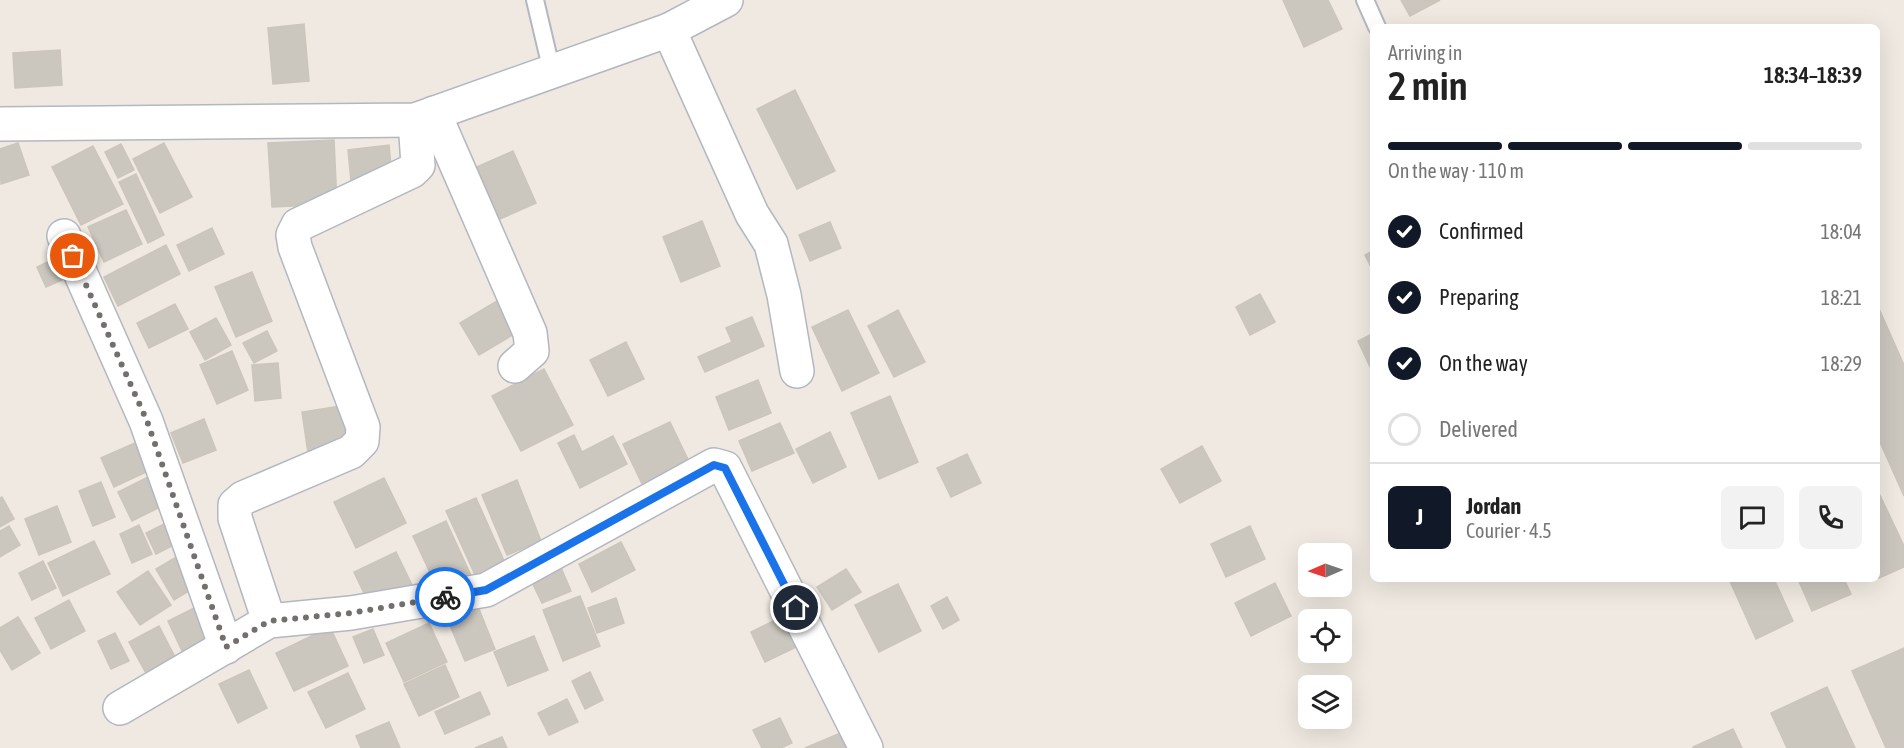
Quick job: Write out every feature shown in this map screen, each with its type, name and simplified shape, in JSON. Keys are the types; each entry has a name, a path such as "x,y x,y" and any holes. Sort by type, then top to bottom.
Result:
{"street":[{"path":"0,124 424,116 669,30 726,0"},
{"path":"669,30 752,214 771,244 784,295 797,371"},
{"path":"424,116 530,333 532,351 515,366"},
{"path":"269,621 235,518 235,505 243,498 351,452 362,441 363,427 295,247 293,236 298,225 412,171 418,165 424,116"},
{"path":"64,236 147,421 226,647"},
{"path":"120,708 269,621 351,613 486,590 714,465 725,468 866,748"}],"lane":[{"path":"536,0 552,72"},
{"path":"1365,0 1376,24"}],"building":[{"path":"1283,0 1328,0 1342,29 1304,47"},
{"path":"1401,0 1440,0 1410,16"},
{"path":"304,24 309,81 273,84 268,28"},
{"path":"60,50 62,85 15,88 13,53"},
{"path":"795,90 835,171 797,189 757,109"},
{"path":"334,140 337,204 272,207 268,143"},
{"path":"18,143 29,175 1,184 0,149"},
{"path":"164,143 192,197 160,213 133,159"},
{"path":"121,144 134,170 118,178 105,152"},
{"path":"389,145 392,177 351,181 348,150"},
{"path":"93,146 123,204 81,225 52,167"},
{"path":"513,151 536,203 500,219 477,167"},
{"path":"136,174 164,235 148,243 119,182"},
{"path":"126,210 142,244 104,262 88,227"},
{"path":"702,221 720,266 681,282 663,237"},
{"path":"830,222 841,248 810,261 799,235"},
{"path":"212,228 224,254 189,271 177,245"},
{"path":"166,245 180,274 118,306 104,277"},
{"path":"1370,252 1370,265 1365,255"},
{"path":"64,254 73,275 46,287 37,267"},
{"path":"252,272 272,321 236,337 215,287"},
{"path":"1260,294 1275,322 1250,335 1236,307"},
{"path":"502,298 521,330 479,355 460,323"},
{"path":"175,304 188,329 149,348 137,323"},
{"path":"848,310 879,373 842,391 812,327"},
{"path":"898,310 925,362 894,377 868,326"},
{"path":"1880,311 1904,365 1904,496 1880,442"},
{"path":"752,317 764,346 705,372 698,357 732,342 726,328"},
{"path":"216,318 231,345 205,360 190,332"},
{"path":"267,331 277,351 254,363 243,343"},
{"path":"1370,335 1370,367 1358,341"},
{"path":"626,342 644,379 608,396 590,360"},
{"path":"232,351 248,390 217,404 200,365"},
{"path":"278,363 281,398 255,401 252,365"},
{"path":"544,369 573,425 521,451 492,396"},
{"path":"758,380 771,413 729,430 716,397"},
{"path":"890,396 918,462 879,479 851,413"},
{"path":"346,405 353,446 308,453 302,412"},
{"path":"204,419 216,450 183,463 171,433"},
{"path":"670,422 693,470 646,492 623,444"},
{"path":"780,423 794,453 752,471 739,441"},
{"path":"830,432 846,467 813,483 796,449"},
{"path":"574,435 582,452 613,436 627,464 580,488 558,443"},
{"path":"144,439 157,467 114,487 101,458"},
{"path":"1202,446 1221,481 1180,503 1161,469"},
{"path":"967,454 981,483 951,497 937,468"},
{"path":"158,472 172,501 132,521 118,492"},
{"path":"384,478 406,523 356,548 334,502"},
{"path":"517,480 541,541 507,555 482,495"},
{"path":"101,482 115,517 93,526 79,491"},
{"path":"1880,495 1904,546 1904,567 1880,578"},
{"path":"2,497 14,519 0,527 0,498"},
{"path":"476,498 505,563 476,577 446,511"},
{"path":"57,506 71,542 39,555 25,519"},
{"path":"170,521 180,542 156,554 146,533"},
{"path":"446,521 473,580 441,596 413,536"},
{"path":"139,525 152,554 132,563 120,534"},
{"path":"9,526 20,545 0,557 0,531"},
{"path":"1250,526 1265,559 1226,577 1211,544"},
{"path":"94,541 110,574 63,596 48,563"},
{"path":"621,542 635,570 592,592 579,564"},
{"path":"396,552 413,587 371,608 354,572"},
{"path":"183,553 202,583 174,600 156,569"},
{"path":"43,561 56,588 32,600 19,573"},
{"path":"559,563 571,591 542,603 529,576"},
{"path":"846,569 861,592 832,610 817,587"},
{"path":"148,571 171,605 140,625 117,592"},
{"path":"1730,582 1775,582 1793,621 1756,639"},
{"path":"1799,582 1845,582 1851,594 1812,611"},
{"path":"1275,583 1291,616 1251,636 1235,603"},
{"path":"898,584 921,631 879,652 855,605"},
{"path":"580,596 600,646 563,661 543,610"},
{"path":"947,597 959,620 943,629 931,606"},
{"path":"616,598 624,623 597,633 588,608"},
{"path":"69,600 85,631 51,649 35,618"},
{"path":"202,604 218,638 184,655 168,621"},
{"path":"477,604 495,649 465,661 446,616"},
{"path":"794,611 809,641 765,662 751,632"},
{"path":"18,617 40,653 12,670 0,650 0,628"},
{"path":"429,623 447,662 404,682 386,643"},
{"path":"159,626 176,659 147,675 129,642"},
{"path":"330,627 348,666 294,691 276,653"},
{"path":"373,629 384,655 364,663 353,637"},
{"path":"115,633 129,661 111,669 98,641"},
{"path":"534,636 548,670 508,686 494,652"},
{"path":"1904,648 1904,748 1886,748 1852,671"},
{"path":"445,665 459,697 419,716 404,684"},
{"path":"249,670 267,708 238,723 219,684"},
{"path":"590,672 603,700 585,709 572,681"},
{"path":"348,673 365,709 326,728 308,692"},
{"path":"1827,687 1855,748 1787,748 1771,713"},
{"path":"480,692 490,714 445,734 435,712"},
{"path":"567,699 578,722 549,735 538,713"},
{"path":"780,718 792,743 781,748 762,748 753,730"},
{"path":"389,722 400,748 361,748 356,736"},
{"path":"1733,729 1742,748 1693,747"},
{"path":"843,732 850,748 805,748"},
{"path":"502,737 507,748 475,748"}],"way so far":[{"path":"73,256 147,421 226,647 269,621 351,613 445,597"}],"route":[{"path":"445,597 486,590 714,465 725,468 796,608"}]}
